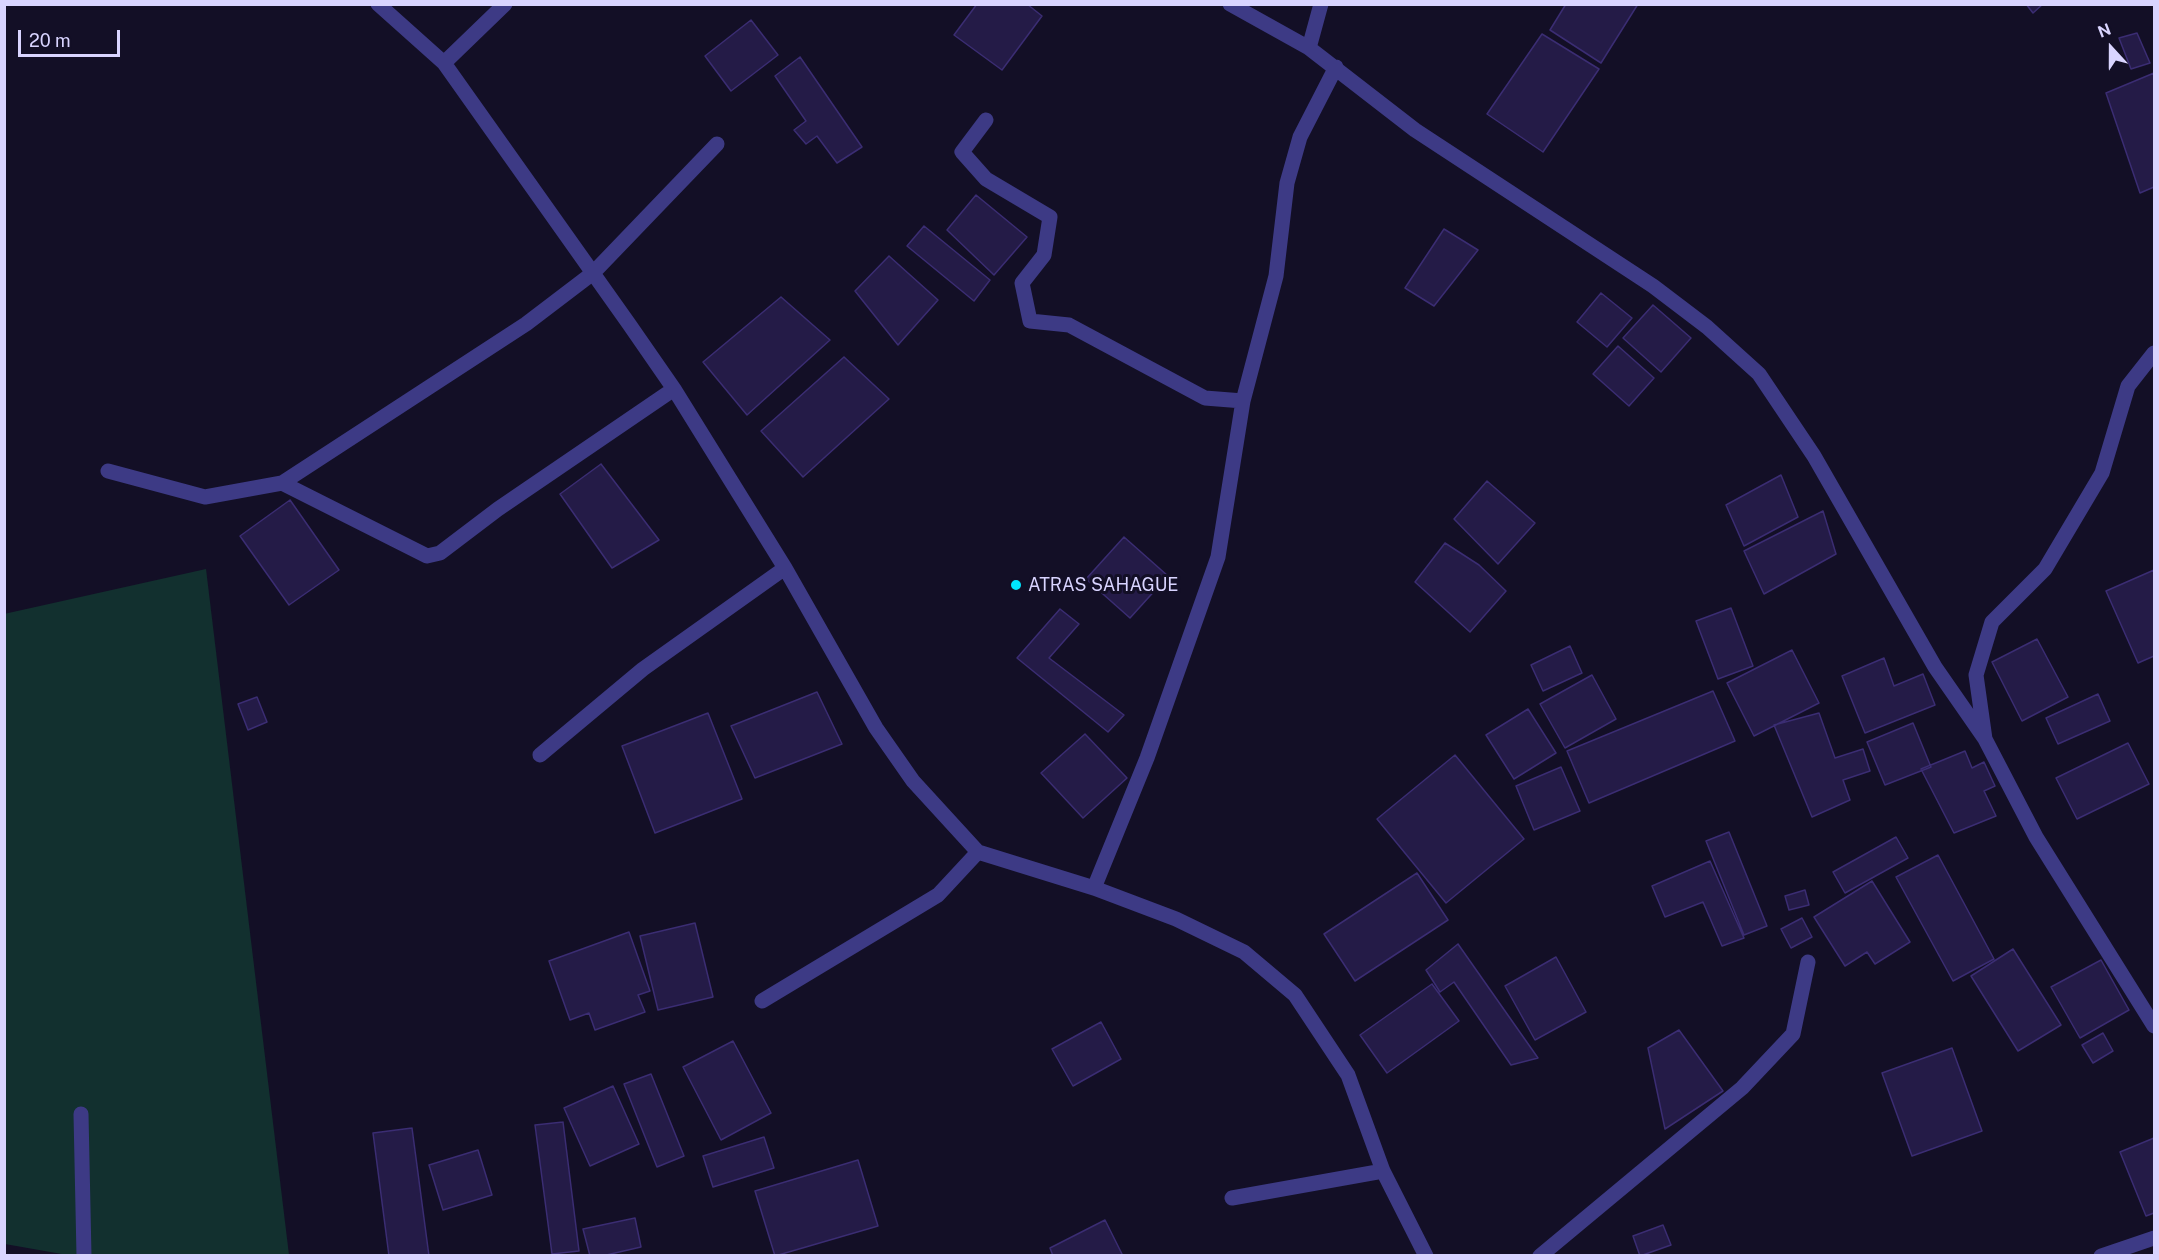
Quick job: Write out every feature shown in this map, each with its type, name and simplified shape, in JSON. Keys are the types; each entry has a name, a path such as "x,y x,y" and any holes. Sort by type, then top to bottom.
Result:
{"street":[{"path":"378,4 444,63 674,389 785,568 876,728 913,781 978,852 1094,888 1176,919 1244,952 1295,995 1348,1075 1383,1171 1426,1256"},
{"path":"444,63 505,4"},
{"path":"1230,4 1309,48 1415,130 1653,286 1707,327 1759,374 1814,456 1935,667 1984,739 2036,837 2153,1020"},
{"path":"1309,48 1321,4"},
{"path":"1094,888 1147,758 1218,557 1243,401 1276,276 1287,183 1300,137 1336,68"},
{"path":"986,120 962,152 986,179 1050,217 1044,255 1022,283 1030,321 1069,325 1204,398 1243,401"},
{"path":"108,471 205,497 282,483 526,324 593,273 717,144"},
{"path":"1984,739 1976,675 1992,622 2045,569 2102,472 2128,386 2154,353"},
{"path":"282,483 427,556 440,553 498,509 674,389"},
{"path":"540,755 643,669 785,568"},
{"path":"762,1001 938,895 978,852"},
{"path":"1540,1256 1742,1088 1793,1034 1808,962"},
{"path":"81,1114 84,1256"},
{"path":"1232,1198 1383,1171"},
{"path":"2101,1256 2154,1238"}],"green space":[{"path":"206,569 289,1255 73,1256 5,1244 4,614"}],"building":[{"path":"977,4 1027,4 1042,16 1002,70 954,35"},
{"path":"1566,4 1638,4 1601,63 1550,30"},
{"path":"2026,4 2043,4 2033,13"},
{"path":"751,20 778,55 731,91 705,56"},
{"path":"2137,33 2150,63 2131,69 2119,38"},
{"path":"1542,34 1599,69 1543,152 1487,114"},
{"path":"800,57 862,147 837,163 817,136 806,144 794,130 806,121 775,76"},
{"path":"2154,73 2154,187 2140,193 2106,93"},
{"path":"976,195 1027,237 994,275 947,230"},
{"path":"924,226 990,280 974,301 907,246"},
{"path":"1444,229 1478,250 1434,306 1405,288"},
{"path":"889,256 938,300 898,345 855,291"},
{"path":"1601,293 1632,318 1607,347 1577,322"},
{"path":"781,297 830,340 747,415 703,362"},
{"path":"1653,305 1691,338 1661,372 1623,338"},
{"path":"1618,346 1654,378 1629,406 1593,374"},
{"path":"844,357 889,399 803,477 761,431"},
{"path":"601,464 659,540 612,568 560,494"},
{"path":"1781,475 1798,517 1744,546 1726,505"},
{"path":"1487,481 1535,523 1498,564 1454,519"},
{"path":"290,500 339,570 289,605 240,536"},
{"path":"1823,511 1836,554 1764,594 1744,551"},
{"path":"1124,537 1168,576 1130,618 1086,579"},
{"path":"1445,543 1479,565 1506,591 1470,632 1415,582"},
{"path":"2154,570 2154,656 2138,663 2106,591"},
{"path":"1731,608 1753,666 1718,679 1696,621"},
{"path":"1060,609 1079,624 1049,658 1124,715 1108,732 1017,658"},
{"path":"2037,639 2068,697 2022,721 1992,662"},
{"path":"1570,646 1582,673 1543,691 1531,665"},
{"path":"1792,650 1819,703 1754,736 1727,683"},
{"path":"1884,658 1894,686 1923,674 1935,705 1865,733 1842,676"},
{"path":"1592,675 1616,719 1565,748 1540,704"},
{"path":"1713,691 1735,741 1589,803 1567,751"},
{"path":"817,692 842,744 755,778 731,726"},
{"path":"2098,694 2110,721 2058,744 2046,718"},
{"path":"257,697 267,722 248,730 238,704"},
{"path":"1528,709 1556,753 1514,779 1486,735"},
{"path":"708,713 742,799 655,833 622,746"},
{"path":"1819,713 1835,758 1863,749 1870,771 1843,780 1850,800 1812,817 1774,725"},
{"path":"1913,723 1931,767 1885,785 1867,742"},
{"path":"1085,734 1127,778 1083,818 1041,773"},
{"path":"2128,743 2149,784 2077,819 2056,778"},
{"path":"1965,751 1972,768 1984,762 1995,786 1984,791 1996,816 1954,833 1921,769"},
{"path":"1455,755 1524,839 1446,903 1377,819"},
{"path":"1561,767 1580,811 1534,830 1516,786"},
{"path":"1729,832 1767,926 1744,935 1706,841"},
{"path":"1896,837 1908,858 1845,893 1833,872"},
{"path":"1938,855 1994,959 1953,981 1896,877"},
{"path":"1710,861 1744,938 1722,946 1703,902 1665,917 1652,886"},
{"path":"1417,873 1448,920 1355,981 1324,934"},
{"path":"1872,881 1910,942 1875,964 1867,952 1845,966 1814,917"},
{"path":"1805,890 1809,905 1789,910 1785,896"},
{"path":"1802,918 1812,937 1791,948 1781,929"},
{"path":"695,923 713,997 658,1010 640,936"},
{"path":"629,932 650,991 638,995 645,1012 595,1030 589,1013 570,1020 549,961"},
{"path":"1458,944 1538,1058 1511,1065 1454,982 1440,992 1426,970"},
{"path":"2013,949 2061,1025 2018,1051 1971,976"},
{"path":"1556,957 1586,1012 1535,1040 1505,986"},
{"path":"2101,960 2129,1010 2080,1038 2051,987"},
{"path":"1432,984 1459,1021 1387,1073 1360,1035"},
{"path":"1101,1022 1121,1059 1073,1086 1052,1049"},
{"path":"1679,1030 1723,1091 1665,1129 1648,1048"},
{"path":"2103,1033 2113,1051 2093,1063 2082,1045"},
{"path":"733,1041 771,1113 721,1140 683,1067"},
{"path":"1952,1048 1982,1131 1912,1156 1882,1073"},
{"path":"651,1074 684,1156 657,1167 624,1084"},
{"path":"613,1086 639,1144 590,1166 564,1108"},
{"path":"563,1122 579,1251 552,1254 535,1125"},
{"path":"412,1128 429,1256 389,1256 373,1133"},
{"path":"764,1137 774,1168 713,1187 703,1156"},
{"path":"2154,1138 2154,1213 2146,1216 2120,1152"},
{"path":"478,1150 492,1195 443,1210 429,1165"},
{"path":"858,1160 878,1226 775,1256 755,1191"},
{"path":"635,1218 641,1247 602,1256 590,1256 583,1229"},
{"path":"1105,1220 1123,1256 1053,1256 1050,1248"},
{"path":"1663,1225 1671,1245 1640,1256 1633,1236"}],"place":[{"name":"ATRAS SAHAGUE","path":"1016,585"}]}
